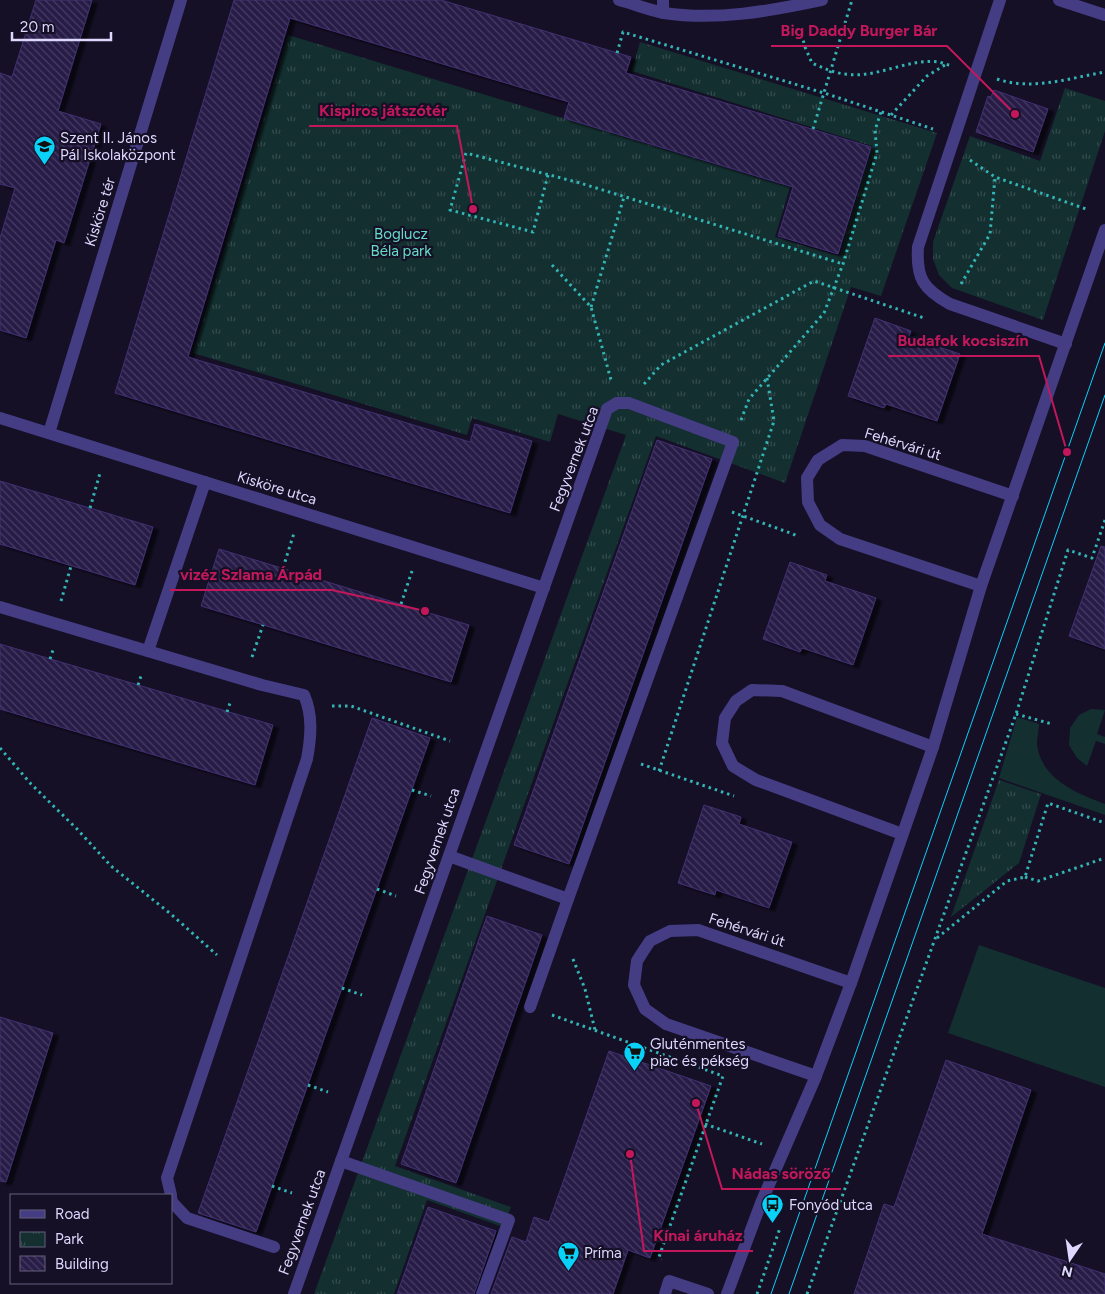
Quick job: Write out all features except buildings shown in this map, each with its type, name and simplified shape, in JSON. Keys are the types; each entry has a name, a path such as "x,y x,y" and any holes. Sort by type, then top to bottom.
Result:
{"street":[{"name":"Kisköre tér","path":"49,433 181,0"},
{"path":"619,0 721,16 794,6 822,0"},
{"path":"1000,0 918,247 917,262 922,282 934,295 950,304 1066,344"},
{"path":"1059,0 1105,15"},
{"path":"727,1294 761,1203 816,1076 850,983 933,747 981,586 1105,230"},
{"path":"530,1007 733,442 623,403"},
{"name":"Fegyvernek utca","path":"294,1294 607,409 623,403"},
{"name":"Kisköre utca","path":"0,418 544,588"},
{"name":"Fehérvári út","path":"981,586 840,539 820,525 808,502 807,478 818,460 842,445 865,446 1013,496"},
{"path":"148,650 205,482"},
{"path":"0,607 304,695 309,706 311,737 307,759 167,1178 171,1194"},
{"path":"902,834 756,780 733,766 722,743 725,718 736,701 752,690 782,691 933,747"},
{"path":"449,856 568,899"},
{"name":"Fehérvári út","path":"816,1076 666,1024 645,1009 634,985 637,961 650,941 670,931 698,930 850,983"},
{"path":"341,1160 508,1220 482,1294"},
{"path":"172,1202 187,1218 274,1247"},
{"path":"665,1294 669,1281 708,1294"}],"path":[{"path":"813,129 852,0"},
{"path":"794,6 805,47 812,63 847,75 873,74 917,63 938,62 1007,82 1026,84 1042,84 1105,72"},
{"path":"617,53 623,32 824,93 937,130 965,157 995,177 1086,210"},
{"path":"891,115 927,76 945,64"},
{"path":"733,442 749,399 824,313 843,264 877,153 875,130 881,112"},
{"path":"548,175 533,232 450,210 466,154 548,175 624,197 843,264"},
{"path":"950,304 990,234 995,177"},
{"path":"591,307 624,197"},
{"path":"552,265 591,307 623,403 660,365 814,281 870,299"},
{"path":"659,771 774,421 767,378"},
{"path":"90,508 100,473"},
{"path":"711,504 793,534"},
{"path":"807,1294 1016,714 1068,550 1092,558 1105,520"},
{"path":"283,568 294,533"},
{"path":"54,624 71,566"},
{"path":"401,604 412,569"},
{"path":"245,679 263,625"},
{"path":"1016,714 1052,724"},
{"path":"0,748 30,784 77,829 111,866 213,949 235,977"},
{"path":"640,764 696,783"},
{"path":"412,790 431,796"},
{"path":"1025,877 1048,803 1105,823"},
{"path":"935,940 1007,881 1025,877 1038,881 1105,858"},
{"path":"377,889 396,896"},
{"path":"559,924 585,989 595,1030"},
{"path":"342,988 362,995"},
{"path":"530,1007 722,1076 660,1257 669,1281"},
{"path":"308,1085 328,1092"},
{"path":"706,1124 764,1145"},
{"path":"272,1186 292,1193"},
{"path":"757,1294 780,1228"}],"green space":[{"name":"Boglucz Béla park","path":"288,35 790,187 775,237 839,256 872,146 632,71 640,42 937,133 881,296 851,287 785,483 656,436 395,1166 511,1207 503,1227 427,1200 394,1294 314,1294 626,435 558,414 550,442 472,418 467,435 193,353"},
{"path":"1065,88 1105,101 1105,131 1043,320 952,288 939,275 933,259 933,242 970,136 1040,161"},
{"path":"1091,709 1105,710 1097,734 1105,737 1105,744 1096,741 1087,766 1077,758 1069,745 1070,728 1079,715"},
{"path":"1017,717 1039,724 1037,744 1045,767 1062,783 1083,795 1105,804 1105,815 999,778"},
{"path":"999,780 1041,794 1019,863 951,917"},
{"path":"979,945 1105,988 1105,1087 948,1033"}],"tram line":[{"path":"771,1294 1105,343"},
{"path":"789,1294 1105,395"}],"place":[{"name":"Big Daddy Burger Bár","path":"1015,114"},
{"name":"Szent II. János Pál Iskolaközpont","path":"44,166"},
{"name":"Kispiros játszótér","path":"473,209"},
{"name":"Budafok kocsiszín","path":"1067,452"},
{"name":"vizéz Szlama Árpád","path":"425,611"},
{"name":"Gluténmentes piac és pékség","path":"634,1072"},
{"name":"Nádas söröző","path":"696,1103"},
{"name":"Kínai áruház","path":"630,1154"},
{"name":"Fonyód utca","path":"773,1224"},
{"name":"Príma","path":"568,1272"}]}
